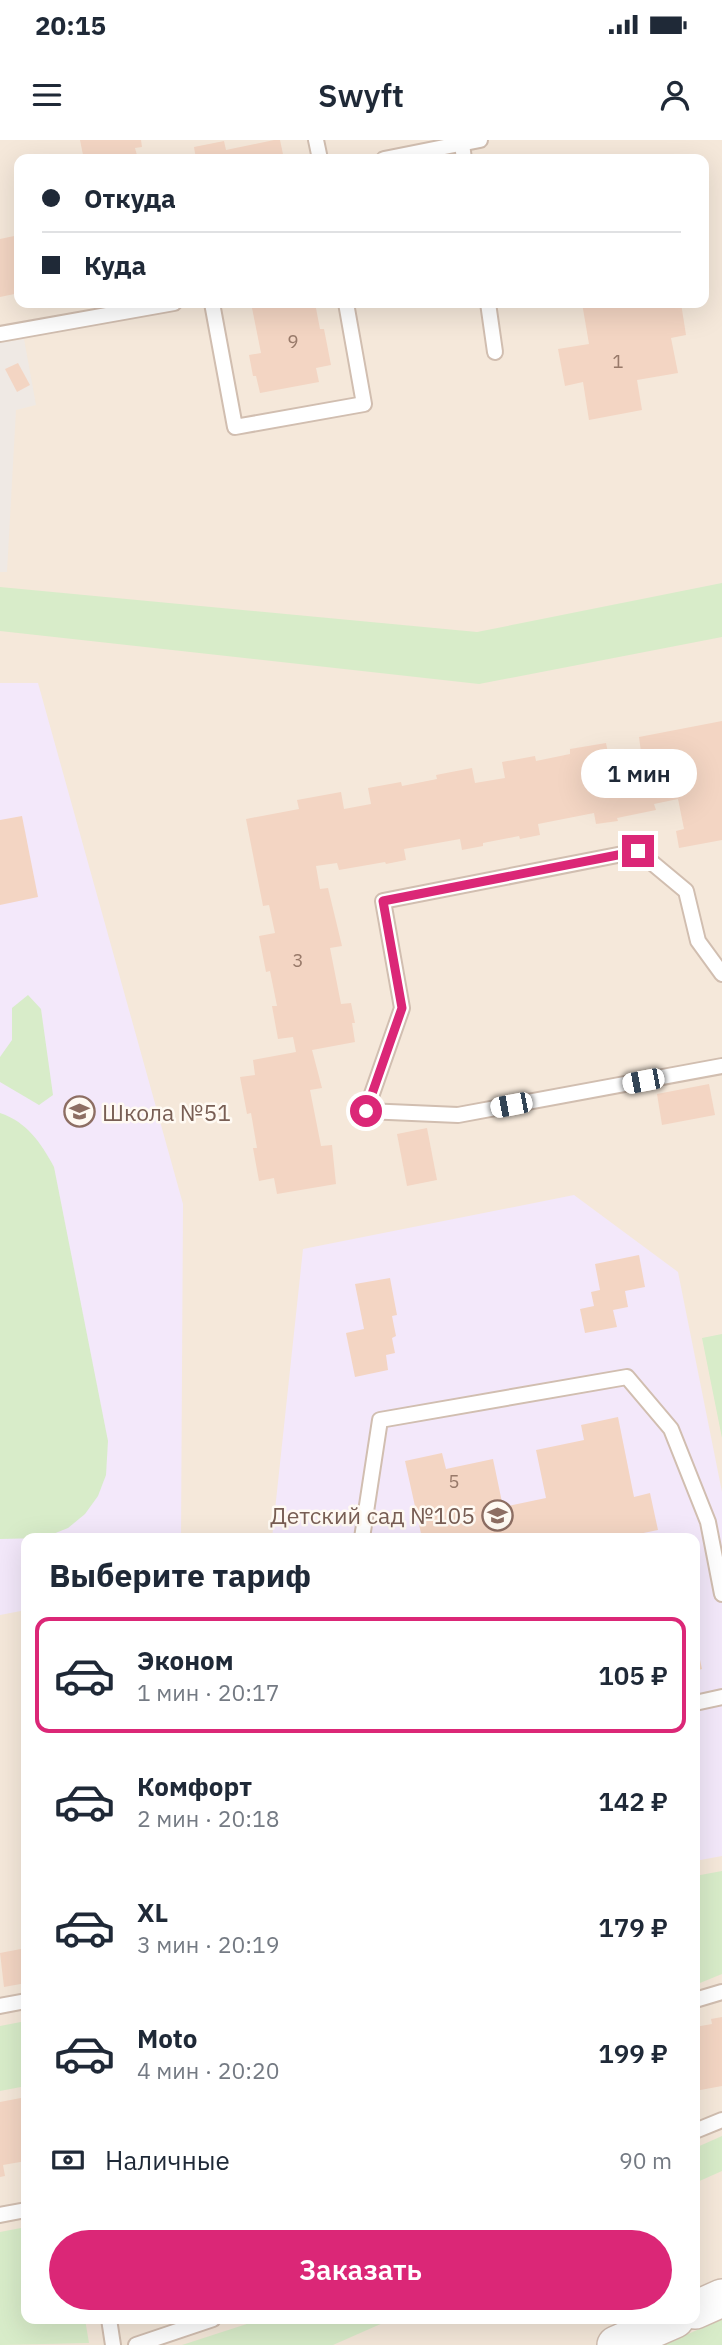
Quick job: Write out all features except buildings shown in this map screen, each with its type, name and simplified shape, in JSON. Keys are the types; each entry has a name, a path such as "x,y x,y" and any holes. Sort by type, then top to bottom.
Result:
{"street":[{"path":"700,2308 722,2298"},
{"path":"616,2345 664,2324"}],"lane":[{"path":"410,154 480,140"},
{"path":"462,144 463,154"},
{"path":"0,334 146,308"},
{"path":"213,308 235,427 364,404 347,308"},
{"path":"489,308 495,352"},
{"path":"722,974 698,941 686,891 638,851 383,901 402,1008 366,1111 458,1115 722,1066"},
{"path":"363,1533 380,1420 627,1377 671,1429 708,1522 722,1594"},
{"path":"700,1702 722,1697"},
{"path":"700,1999 722,1992"},
{"path":"0,2006 21,2002"},
{"path":"700,2129 722,2120"},
{"path":"0,2215 21,2211"},
{"path":"110,2324 113,2345"},
{"path":"136,2345 198,2324"}],"shaded area":[{"path":"0,140 722,140 722,2345 0,2345"},
{"path":"24,339 36,405 16,410 7,572 0,572 0,343"},
{"name":"Школа №51","path":"0,683 38,683 183,1204 181,1533 21,1533 21,1611 0,1615"},
{"name":"Детский сад №105","path":"574,1195 678,1272 722,1492 722,1856 700,1860 700,1533 273,1533 303,1249"}],"green space":[{"path":"722,583 722,637 479,684 0,631 0,587 477,632"},
{"path":"28,995 41,1009 53,1095 39,1105 0,1082 0,1057 12,1040 12,1008"},
{"path":"0,1113 18,1122 32,1134 54,1167 108,1441 106,1475 98,1496 85,1514 68,1528 56,1533 21,1533 21,1539 0,1539"},
{"path":"722,1334 722,1438 702,1338"},
{"path":"722,1871 722,1974 700,1983 700,1875"},
{"path":"21,2022 21,2087 0,2091 0,2026"},
{"path":"722,2136 722,2171 700,2181 700,2146"},
{"path":"21,2228 21,2324 86,2324 89,2343 0,2345 0,2232"},
{"path":"722,2319 722,2345 663,2345"},
{"path":"247,2324 381,2324 333,2345 182,2345"}],"place":[{"name":"Школа №51","path":"79,1112"},
{"name":"Детский сад №105","path":"498,1515"}],"route":[{"path":"366,1111 402,1008 383,901 638,851"}]}
